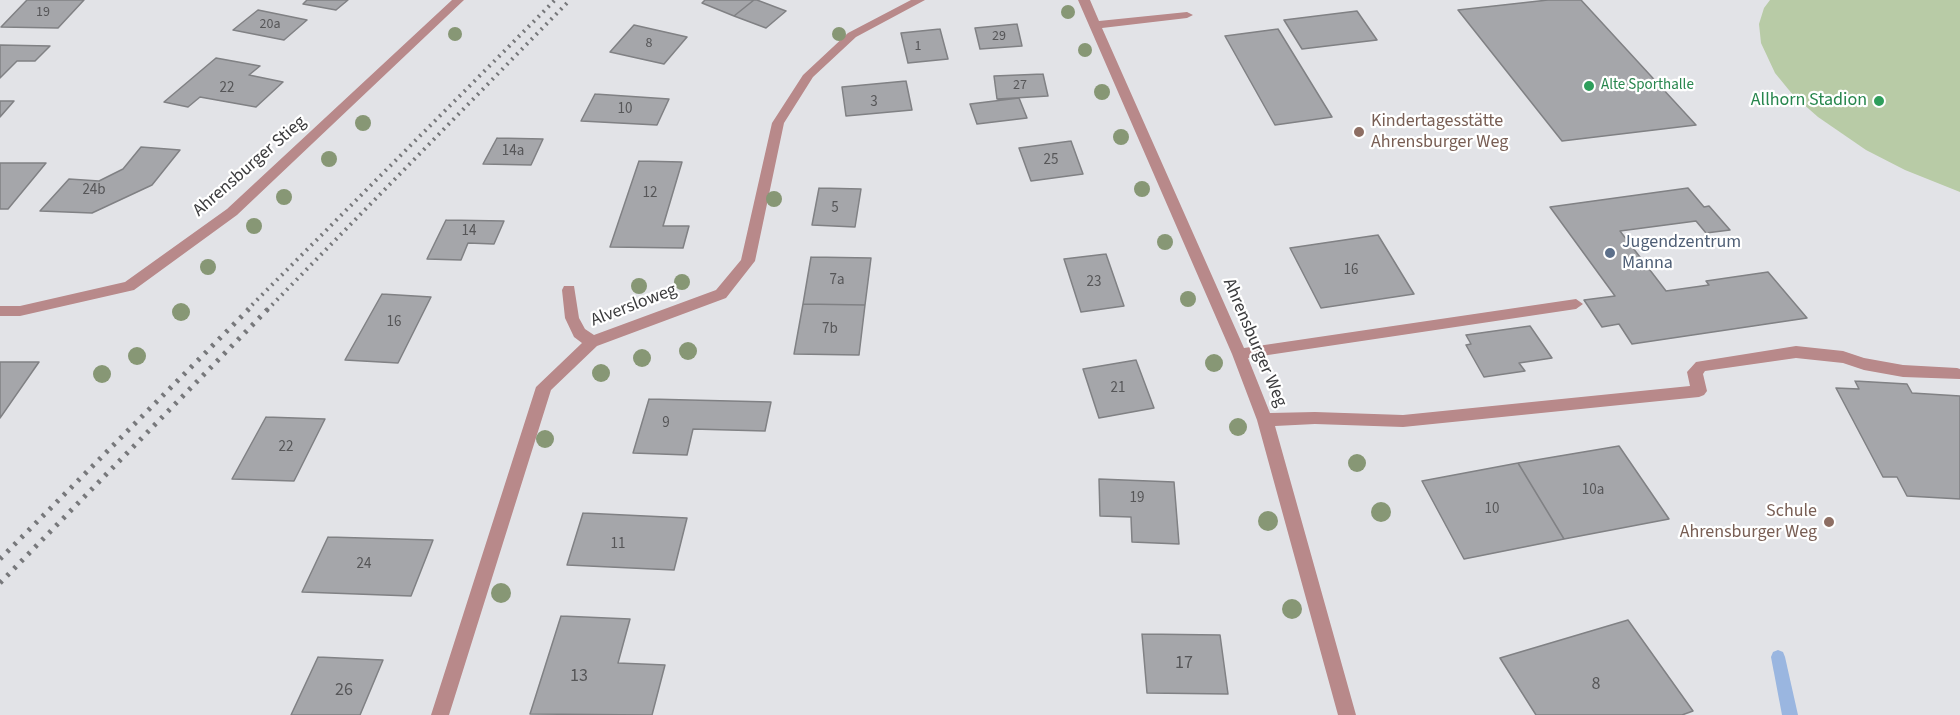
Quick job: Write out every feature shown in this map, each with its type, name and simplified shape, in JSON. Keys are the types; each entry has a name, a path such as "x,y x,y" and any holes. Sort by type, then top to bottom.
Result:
{"street":[{"name":"Ahrensburger Stieg","path":"0,311 20,311 129,286 232,212 458,0"},
{"name":"Alversloweg","path":"440,715 544,387 592,342 721,294 748,261 778,123 809,75 852,35 919,0"},
{"name":"Ahrensburger Weg","path":"1084,0 1239,354 1265,420 1347,715"},
{"path":"1095,25 1187,15"},
{"path":"569,290 572,318 579,333 592,342"},
{"path":"1239,354 1576,304"},
{"path":"1265,420 1315,418 1403,421 1699,391 1695,372 1701,366 1797,352 1843,357 1864,364 1903,371 1957,374"}],"green space":[{"name":"Allhorn Stadion","path":"1770,0 1960,0 1960,192 1905,170 1866,150 1818,117 1793,95 1775,73 1761,43 1759,24 1764,8"}],"building":[{"path":"27,0 84,0 58,28 1,27"},
{"path":"307,0 348,0 336,10 303,4"},
{"path":"705,0 754,0 734,16 702,3"},
{"path":"754,0 786,11 766,28 734,16"},
{"name":"Alte Sporthalle","path":"1548,0 1581,0 1696,125 1562,141 1458,10"},
{"path":"258,10 307,20 284,40 233,30"},
{"path":"1357,11 1377,40 1302,49 1284,20"},
{"path":"1017,24 1022,46 980,49 975,28"},
{"path":"634,25 687,37 664,64 610,52"},
{"path":"940,29 948,59 908,63 901,33"},
{"path":"1278,29 1332,117 1275,125 1225,36"},
{"path":"0,45 50,46 35,61 17,61 0,78"},
{"path":"216,58 260,66 249,75 283,82 256,107 200,97 188,107 164,102"},
{"path":"1043,74 1048,96 997,99 994,76"},
{"path":"906,81 912,110 846,116 842,87"},
{"path":"595,94 669,99 657,125 581,121"},
{"path":"1019,98 1027,118 977,124 970,104"},
{"path":"0,101 14,101 0,117"},
{"path":"497,138 543,139 531,165 483,164"},
{"path":"1071,141 1083,174 1031,181 1019,148"},
{"path":"141,147 180,150 152,185 92,213 40,211 69,179 99,181 123,169"},
{"path":"639,161 682,162 663,226 689,226 683,248 610,247"},
{"path":"0,163 46,163 8,209 0,209"},
{"path":"819,188 861,189 855,227 812,225"},
{"name":"Jugendzentrum Manna","path":"1688,188 1704,207 1709,206 1730,230 1706,233 1696,221 1620,231 1666,291 1709,285 1706,281 1768,272 1807,318 1632,344 1619,324 1602,327 1584,300 1615,296 1550,207"},
{"path":"446,220 504,221 494,244 468,243 461,260 427,259"},
{"path":"1378,235 1414,294 1321,308 1290,248"},
{"path":"1106,254 1124,306 1081,312 1064,259"},
{"path":"811,257 871,258 865,305 803,304"},
{"path":"382,294 431,297 398,363 345,360"},
{"path":"803,304 865,305 859,355 794,354"},
{"path":"1530,326 1552,358 1519,363 1525,371 1484,377 1466,345 1471,344 1466,335"},
{"path":"1136,360 1154,408 1099,418 1083,369"},
{"path":"0,362 39,362 0,418"},
{"path":"1855,381 1907,384 1912,393 1960,396 1960,499 1907,496 1897,477 1883,477 1836,388 1859,389"},
{"path":"649,399 771,402 765,431 693,429 687,455 633,453"},
{"path":"266,417 325,419 294,481 232,479"},
{"path":"1619,446 1669,519 1564,539 1518,463"},
{"path":"1518,463 1564,539 1464,559 1422,481"},
{"path":"1099,479 1174,482 1179,544 1132,542 1131,517 1100,516"},
{"path":"583,513 687,518 674,570 567,565"},
{"path":"328,537 433,540 411,596 302,592"},
{"path":"561,616 630,619 618,663 665,665 652,715 530,714"},
{"path":"1628,620 1693,711 1682,715 1536,715 1500,658"},
{"path":"1142,634 1220,635 1228,694 1147,693"},
{"path":"318,657 383,660 360,715 291,715"}],"waterway":[{"path":"1778,657 1790,715"}],"railway":[{"path":"247,310 555,0"},
{"path":"267,310 570,0"},
{"path":"0,559 249,309"},
{"path":"0,583 268,309"}],"place":[{"name":"Alte Sporthalle","path":"1589,86"},
{"name":"Allhorn Stadion","path":"1879,101"},
{"name":"Kindertagesstätte Ahrensburger Weg","path":"1359,132"},
{"name":"Jugendzentrum Manna","path":"1610,253"},
{"name":"Schule Ahrensburger Weg","path":"1829,522"}]}
